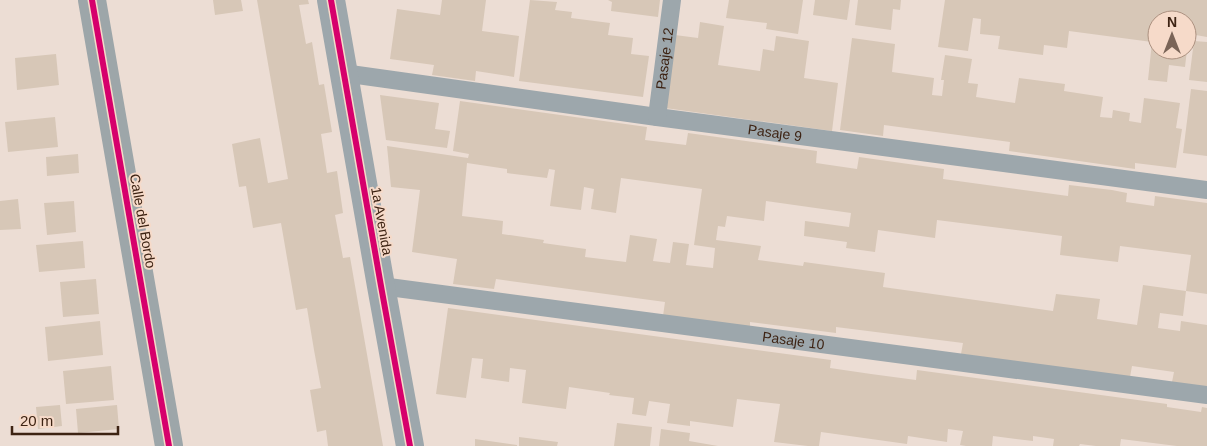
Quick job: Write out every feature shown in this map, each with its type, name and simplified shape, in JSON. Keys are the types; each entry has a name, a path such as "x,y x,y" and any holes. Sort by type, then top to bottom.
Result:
{"street":[{"name":"Calle del Bordo","path":"92,0 169,446"},
{"name":"1a Avenida","path":"331,0 380,286 410,446"}],"lane":[{"name":"Pasaje 12","path":"657,117 672,0"},
{"name":"Pasaje 9","path":"343,73 1207,190"},
{"name":"Pasaje 10","path":"380,286 1207,395"}],"building":[{"path":"213,0 241,0 243,11 215,15"},
{"path":"257,0 308,0 309,4 299,5 306,44 312,42 319,85 324,84 332,132 321,134 327,173 337,171 343,213 335,215 343,258 350,257 383,446 328,446 326,430 317,432 310,390 321,388 307,308 296,310 281,223 253,228 246,186 239,187 232,144 260,138 268,183 288,179"},
{"path":"442,0 486,0 482,31 519,36 514,77 476,71 475,81 432,75 434,65 390,59 397,9 440,15"},
{"path":"530,0 557,2 555,10 572,12 571,18 610,23 608,35 633,38 631,54 649,56 643,97 519,81"},
{"path":"608,0 660,0 658,17 611,11 612,2"},
{"path":"729,0 803,0 798,34 766,29 767,23 726,18"},
{"path":"815,0 850,0 847,20 813,15"},
{"path":"858,0 901,0 900,10 893,9 891,30 855,25"},
{"path":"945,0 1207,0 1207,37 1197,35 1197,10 1147,10 1147,41 1069,31 1067,48 1044,45 1043,55 998,49 1000,36 980,34 981,19 973,18 968,51 938,47"},
{"path":"700,22 724,26 718,65 760,71 763,49 774,51 776,36 809,41 804,78 838,83 832,131 665,108 675,35 698,38"},
{"path":"852,38 895,44 892,72 934,78 932,95 942,96 944,80 941,80 945,55 972,59 968,83 978,84 976,97 1015,103 1019,78 1065,84 1064,91 1103,97 1100,117 1112,118 1113,110 1130,113 1129,121 1141,123 1144,98 1180,103 1176,128 1182,129 1176,168 1135,163 1135,169 1009,151 1010,142 884,125 883,136 840,130"},
{"path":"1197,41 1207,42 1207,82 1189,80 1192,60 1197,60"},
{"path":"56,54 59,85 17,90 15,58"},
{"path":"1150,60 1186,60 1185,67 1169,65 1167,82 1148,80"},
{"path":"1191,89 1207,91 1207,156 1183,153"},
{"path":"380,95 439,103 435,129 450,131 447,148 386,140"},
{"path":"460,101 647,127 645,140 686,145 688,133 817,151 816,163 857,169 859,157 944,169 943,179 1068,196 1069,185 1127,193 1126,202 1154,206 1155,196 1207,203 1207,294 1186,291 1183,316 1160,313 1158,328 1180,331 1181,321 1207,325 1207,387 1172,382 1174,372 1132,366 1130,377 961,354 963,343 836,327 836,333 750,322 750,328 663,316 665,302 496,279 494,289 453,284 457,259 412,252 420,190 391,187 387,146 468,158 469,154 453,151","holes":["467,163 507,169 507,173 547,178 549,169 555,170 550,206 581,210 584,187 594,189 591,209 616,213 621,178 702,189 694,245 715,248 713,268 686,265 689,244 673,242 670,263 653,261 657,239 630,235 626,262 585,257 586,249 543,243 544,240 502,234 503,221 462,216","766,201 851,213 849,227 805,221 804,236 847,242 846,248 875,252 878,230 935,238 937,220 1062,236 1060,255 1118,262 1120,246 1191,255 1186,291 1143,285 1137,325 1097,319 1100,299 1056,294 1053,311 883,287 885,273 804,262 803,266 758,260 761,246 716,240 718,226 725,227 727,216 764,221"]},
{"path":"55,117 58,147 8,152 5,122"},
{"path":"78,154 79,173 47,176 46,157"},
{"path":"18,199 21,229 0,230 0,201"},
{"path":"74,201 76,232 47,235 44,203"},
{"path":"83,241 85,268 39,272 36,245"},
{"path":"96,279 99,314 63,317 60,282"},
{"path":"448,308 831,360 830,368 916,380 917,370 1167,404 1167,407 1201,412 1202,407 1207,408 1207,446 1177,446 1121,439 1120,446 1080,444 1079,446 1053,446 1054,439 1033,436 1033,441 993,436 992,446 966,446 960,445 963,431 948,429 947,442 908,436 907,444 821,432 819,446 774,442 780,404 737,399 733,427 690,421 690,426 667,423 670,404 649,401 646,416 632,414 634,398 569,387 566,409 522,403 526,370 510,368 509,382 481,378 483,359 472,358 466,398 436,394"},
{"path":"100,321 103,355 48,361 45,327"},
{"path":"111,366 114,400 66,404 63,371"},
{"path":"60,405 62,426 38,429 36,407"},
{"path":"117,405 119,429 78,433 76,409"},
{"path":"617,423 652,427 650,446 614,446"},
{"path":"661,429 690,433 689,441 718,446 659,446"},
{"path":"519,437 558,442 557,446 519,446"},
{"path":"475,439 517,445 517,446 475,446"}],"cycle path":[{"path":"92,0 169,446"},
{"path":"331,0 410,446"}]}
